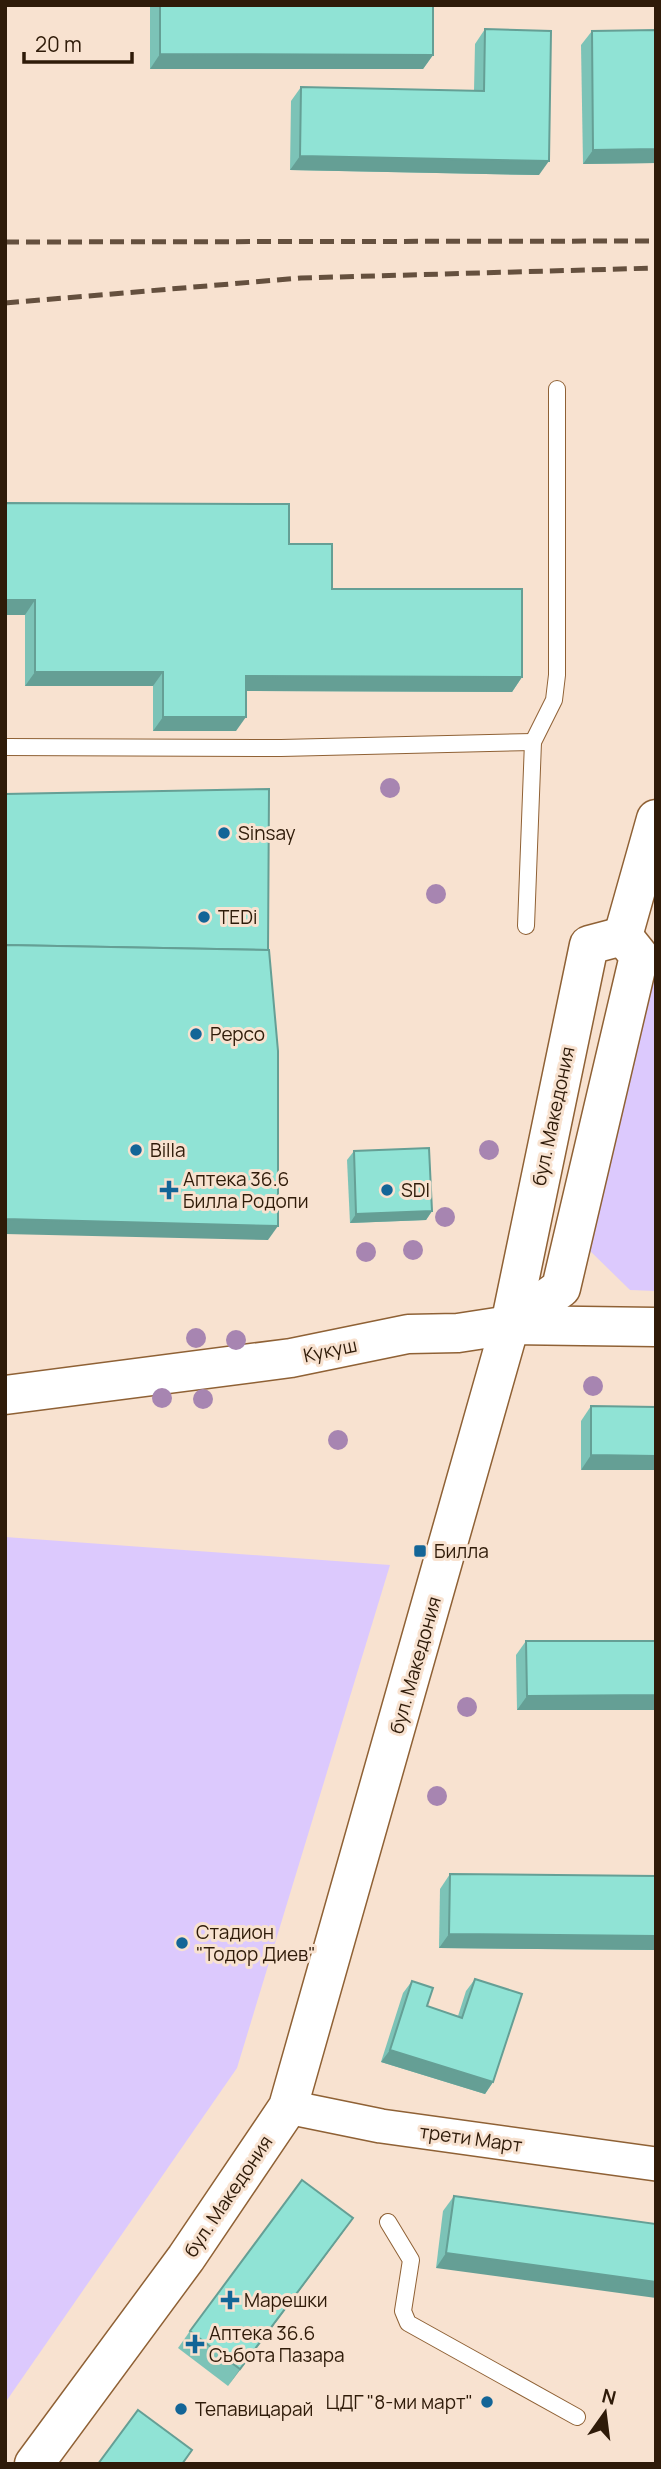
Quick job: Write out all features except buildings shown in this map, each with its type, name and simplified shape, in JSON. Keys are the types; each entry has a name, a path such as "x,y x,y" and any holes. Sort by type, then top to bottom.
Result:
{"street":[{"path":"510,1325 561,1288 639,956 623,936 656,819"},
{"name":"бул. Македония","path":"34,2464 186,2258 288,2107 510,1325 589,946 623,936"},
{"name":"Кукуш","path":"5,1395 291,1358 408,1334 458,1333 510,1325 656,1327"},
{"name":"трети Март","path":"288,2107 381,2126 656,2164"}],"lane":[{"path":"526,926 533,741 554,700 557,675 557,389"},
{"path":"5,747 281,748 533,741"},
{"path":"388,2222 411,2260 403,2311 408,2323 577,2417"}],"shaded area":[{"path":"656,970 656,1291 630,1290 582,1243"},
{"name":"Стадион \"Тодор Диев\"","path":"5,1537 390,1565 237,2068 5,2403"}],"railway":[{"path":"5,242 656,241"},
{"path":"5,303 301,278 656,268"}],"place":[{"name":"Sinsay","path":"224,833"},
{"name":"TEDi","path":"204,917"},
{"name":"Pepco","path":"196,1034"},
{"name":"Billa","path":"136,1150"},
{"name":"Аптека 36.6 Билла Родопи","path":"169,1190"},
{"name":"SDI","path":"387,1190"},
{"name":"Билла","path":"420,1551"},
{"name":"Стадион \"Тодор Диев\"","path":"182,1943"},
{"name":"Марешки","path":"230,2300"},
{"name":"Аптека 36.6 Събота Пазара","path":"195,2344"},
{"name":"ЦДГ \"8-ми март\"","path":"487,2402"},
{"name":"Тепавицарай","path":"181,2409"}]}
